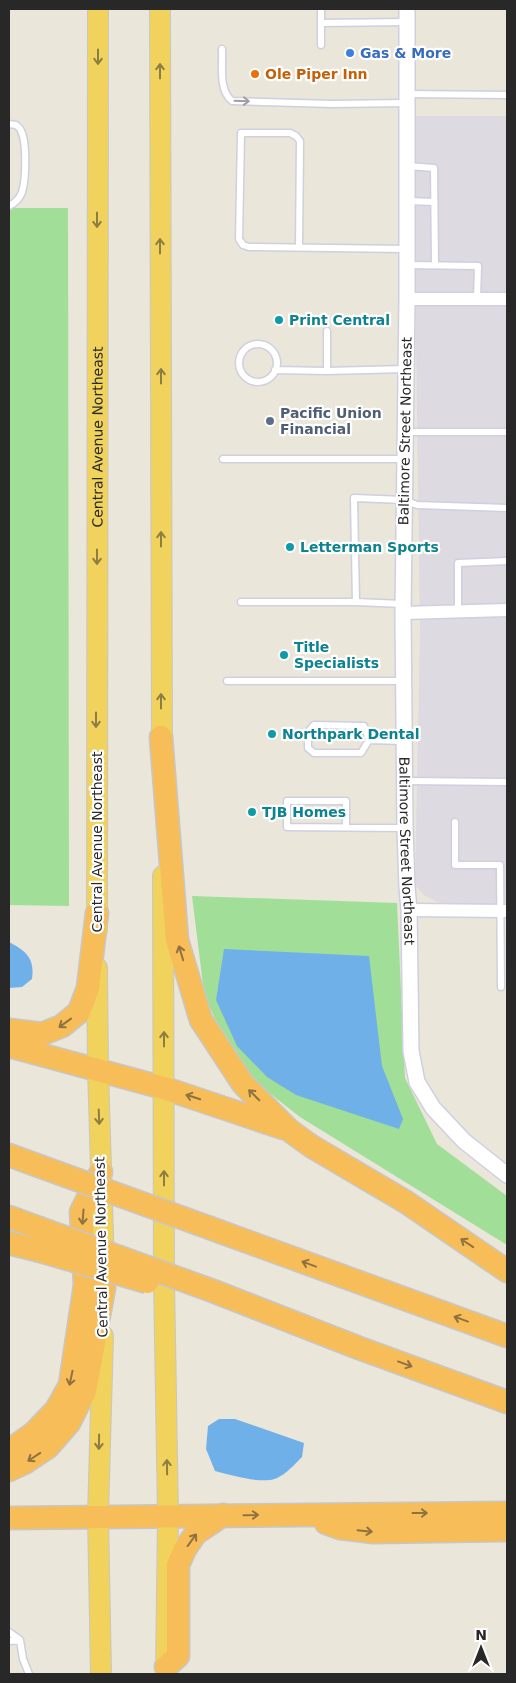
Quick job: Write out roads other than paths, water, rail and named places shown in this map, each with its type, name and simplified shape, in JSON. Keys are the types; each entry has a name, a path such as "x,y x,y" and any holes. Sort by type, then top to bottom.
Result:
{"highway":[{"name":"Central Avenue Northeast","path":"98,9 97,913 98,1068 104,1288 98,1516 102,1674"},
{"path":"160,10 161,737 164,1279 168,1516 166,1671"},
{"path":"161,737 177,940 201,1020 243,1084 289,1130 314,1148 406,1202 507,1271"},
{"path":"9,1030 42,1034 62,1026 79,1012 88,988 97,913"},
{"path":"9,1046 98,1068 289,1130"},
{"path":"9,1156 507,1336"},
{"path":"9,1451 34,1433 56,1410 70,1385 85,1285 81,1212 101,1172"},
{"path":"9,1216 212,1296 507,1402"},
{"path":"9,1243 212,1296"},
{"path":"9,1470 24,1464 48,1447 69,1423 85,1391 104,1288"},
{"path":"9,1518 507,1513"},
{"path":"302,1514 340,1528 374,1532 507,1530"},
{"path":"166,1671 178,1656 178,1565 185,1549 196,1533 223,1515"}],"street":[{"name":"Baltimore Street Northeast","path":"407,15 407,299 403,608 410,1051 418,1082 433,1108 464,1141 507,1175"},
{"path":"407,299 507,299"},
{"path":"403,608 458,611 507,610"},
{"path":"409,910 504,911"}],"lane":[{"path":"320,9 321,45"},
{"path":"321,23 407,15"},
{"path":"222,49 223,90 226,97 232,101 332,104 407,98 507,95"},
{"path":"9,124 16,125 21,130 24,141 24,175 22,192 14,203 9,206"},
{"path":"299,247 300,141 290,133 241,133 239,239 243,245 249,247 407,249"},
{"path":"407,166 434,168 435,265"},
{"path":"407,201 434,202"},
{"path":"407,265 478,266 477,299"},
{"path":"327,331 327,371"},
{"path":"275,370 276,358 270,348 264,345 252,345 242,352 240,370 249,379 255,381 267,379 275,370 406,369"},
{"path":"405,432 507,432"},
{"path":"223,459 405,459"},
{"path":"356,602 354,498 404,500 416,505 507,508"},
{"path":"458,611 458,564 507,561"},
{"path":"241,602 356,602 403,608"},
{"path":"227,681 404,681"},
{"path":"314,725 364,726 369,740 361,753 314,753 308,748 308,732 314,725"},
{"path":"369,740 405,741"},
{"path":"406,781 507,782"},
{"path":"346,827 346,801 287,801 287,827 405,828"},
{"path":"456,822 455,865 500,865 504,911 501,987"},
{"path":"9,1632 20,1640 24,1665 29,1674"},
{"path":"9,1640 20,1640"},
{"path":"22,1674 24,1665"}],"water":[{"path":"9,942 25,952 31,960 32,979 22,987 9,988"},
{"path":"224,949 369,956 382,1066 403,1119 399,1129 296,1095 267,1077 237,1046 216,1000"},
{"path":"219,1419 235,1419 304,1443 302,1457 292,1468 270,1480 250,1479 215,1471 206,1449 208,1426"}],"place":[{"name":"Gas & More","path":"350,53"},
{"name":"Ole Piper Inn","path":"255,74"},
{"name":"Print Central","path":"279,320"},
{"name":"Pacific Union Financial","path":"270,421"},
{"name":"Letterman Sports","path":"290,547"},
{"name":"Title Specialists","path":"284,655"},
{"name":"Northpark Dental","path":"272,734"},
{"name":"TJB Homes","path":"252,812"}]}
